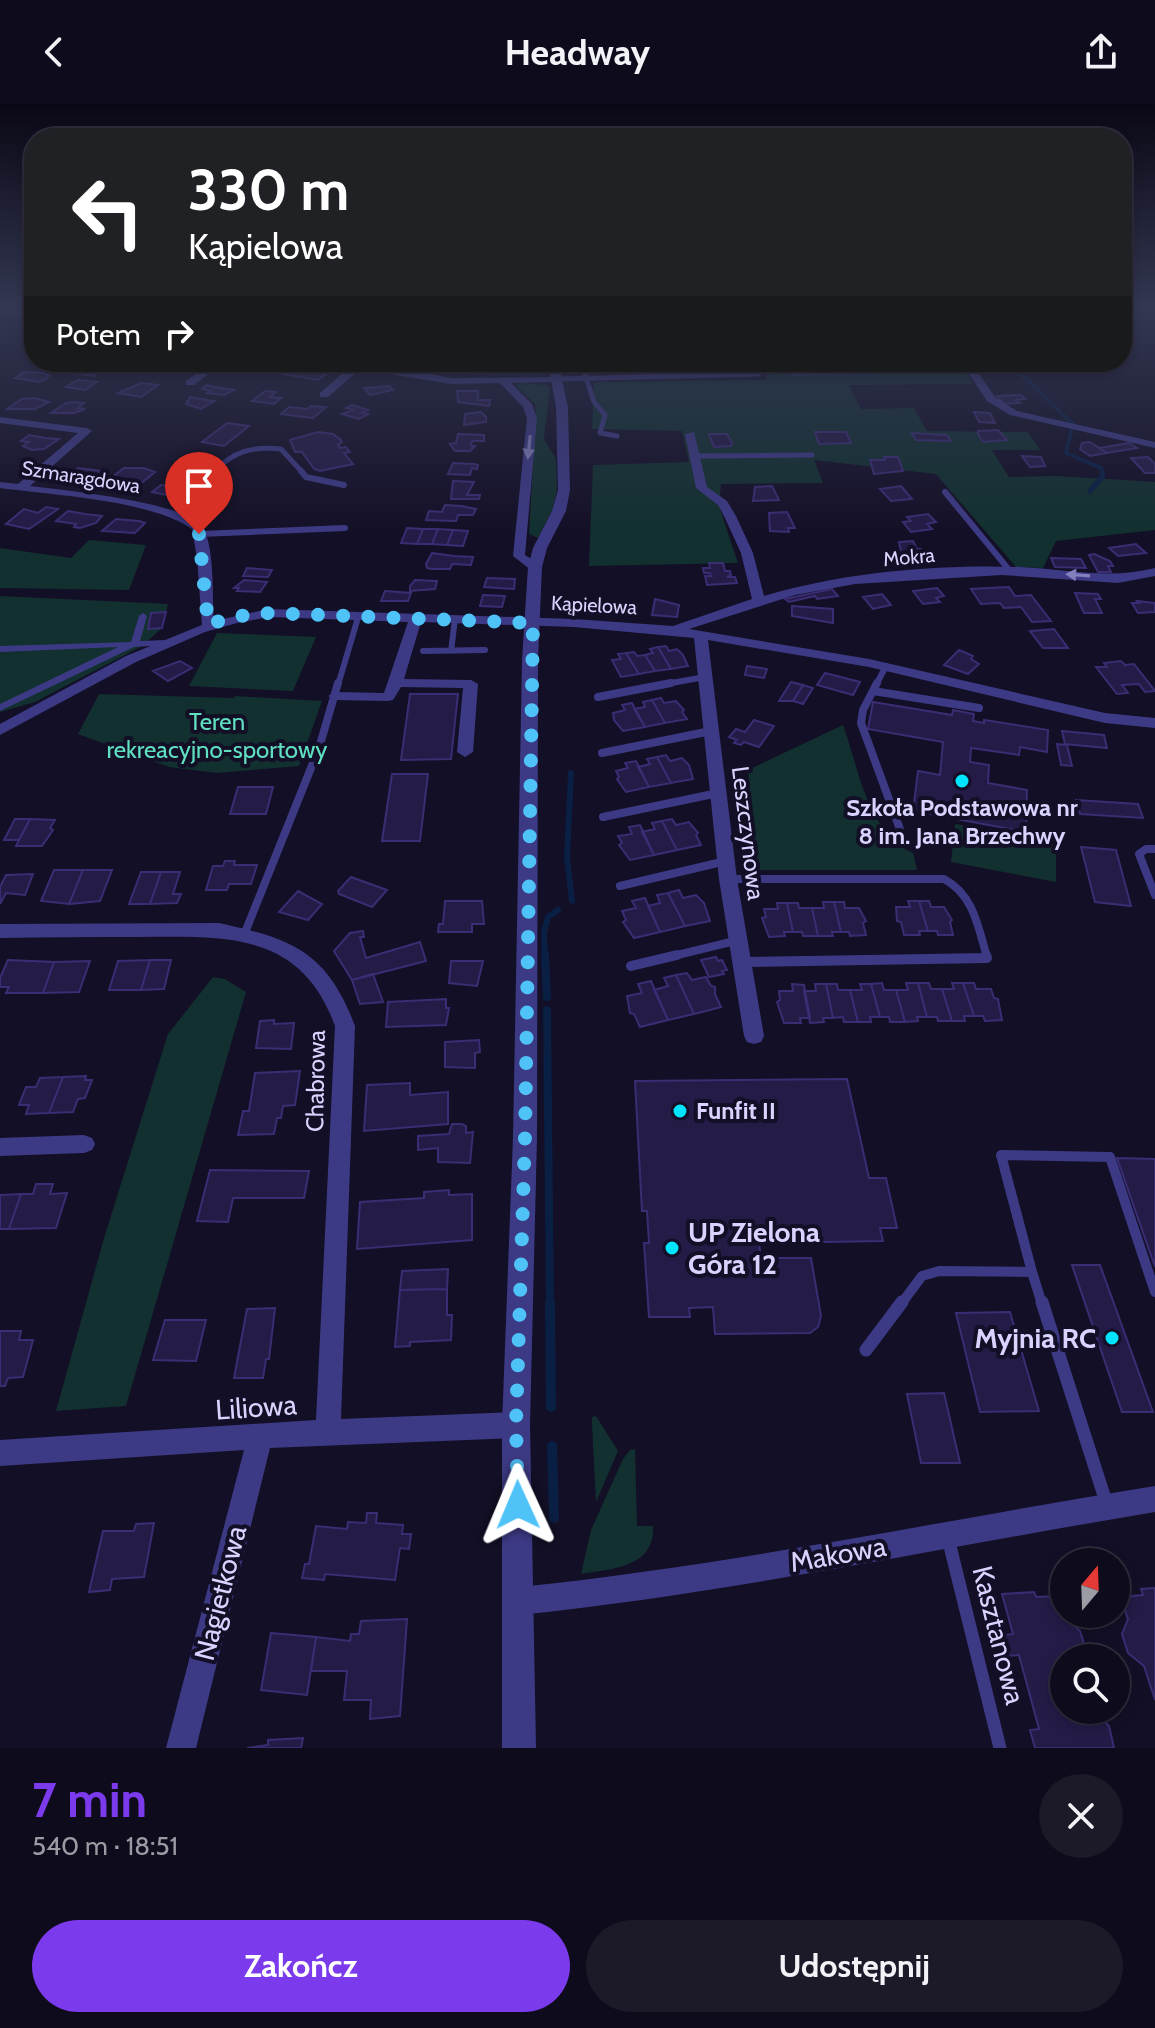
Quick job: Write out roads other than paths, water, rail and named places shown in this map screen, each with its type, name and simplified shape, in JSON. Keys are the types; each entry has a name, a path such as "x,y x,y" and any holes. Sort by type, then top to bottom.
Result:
{"street":[{"path":"324,395 338,383"},
{"path":"506,383 528,406 532,418 519,556 535,567"},
{"path":"519,1748 516,1425 525,1137 533,623 535,567 540,548 559,511 564,490 564,427 558,383"},
{"path":"980,383 991,399 1014,413 1155,445"},
{"path":"0,420 87,431 20,488"},
{"path":"690,434 702,488 723,503 747,553 759,602"},
{"name":"Szmaragdowa","path":"0,485 183,516"},
{"path":"183,516 196,526 199,534 208,624"},
{"name":"Mokra","path":"672,630 759,602 837,582 1010,571 1106,577 1139,577 1155,572"},
{"name":"Kąpielowa","path":"0,730 208,624 269,613 672,630 886,666 1054,708 1155,723"},
{"path":"0,708 135,643 143,616"},
{"path":"335,696 388,697 396,683 416,617"},
{"name":"Leszczynowa","path":"701,635 728,879 754,1036"},
{"path":"0,649 166,643"},
{"path":"396,683 471,684 465,752"},
{"path":"0,716 20,720"},
{"name":"Chabrowa","path":"0,931 219,930 292,951 320,973 337,998 345,1026 328,1432"},
{"path":"0,1147 84,1144"},
{"name":"Liliowa","path":"0,1453 328,1432 516,1425"},
{"name":"Nagietkowa","path":"181,1748 260,1438"},
{"name":"Makowa","path":"519,1601 571,1598 843,1555 1155,1499"}],"lane":[{"path":"589,383 594,402 605,415 600,433 617,436"},
{"path":"183,516 224,458 250,446 281,449 306,477 344,485"},
{"path":"694,456 812,455"},
{"path":"945,492 1010,571"},
{"path":"199,534 345,528"},
{"path":"244,935 319,748 357,621 355,615"},
{"path":"451,651 455,619"},
{"path":"423,651 485,650"},
{"path":"886,666 863,710 861,723 901,832"},
{"path":"598,697 705,677"},
{"path":"873,691 979,708"},
{"path":"602,753 711,731"},
{"path":"603,817 718,793"},
{"path":"1155,849 1146,849 1139,854 1155,895"},
{"path":"620,886 726,861"},
{"path":"728,879 944,879 954,882 966,895 987,958 743,962"},
{"path":"631,966 739,940"},
{"path":"1108,1506 1032,1272 1001,1155 1110,1157 1155,1292"},
{"path":"866,1350 922,1276 939,1271 1032,1272"},
{"name":"Kasztanowa","path":"947,1535 1000,1748"}],"waterway":[{"path":"1030,383 1074,425"},
{"path":"1072,428 1066,453 1101,468 1102,473"},
{"path":"1090,491 1103,476 1102,471"},
{"path":"571,773 567,857 572,901"},
{"path":"545,957 544,933 548,917 558,910"},
{"path":"545,955 547,997"},
{"path":"547,1010 550,1304"},
{"path":"550,1302 551,1407"},
{"path":"552,1446 554,1518"}],"place":[{"name":"Szkoła Podstawowa nr 8 im. Jana Brzechwy","path":"962,781"},
{"name":"Funfit II","path":"680,1111"},
{"name":"UP Zielona Góra 12","path":"672,1248"},
{"name":"Myjnia RC","path":"1112,1338"}],"park label":[{"name":"Teren rekreacyjno-sportowy","path":"217,736"}]}
